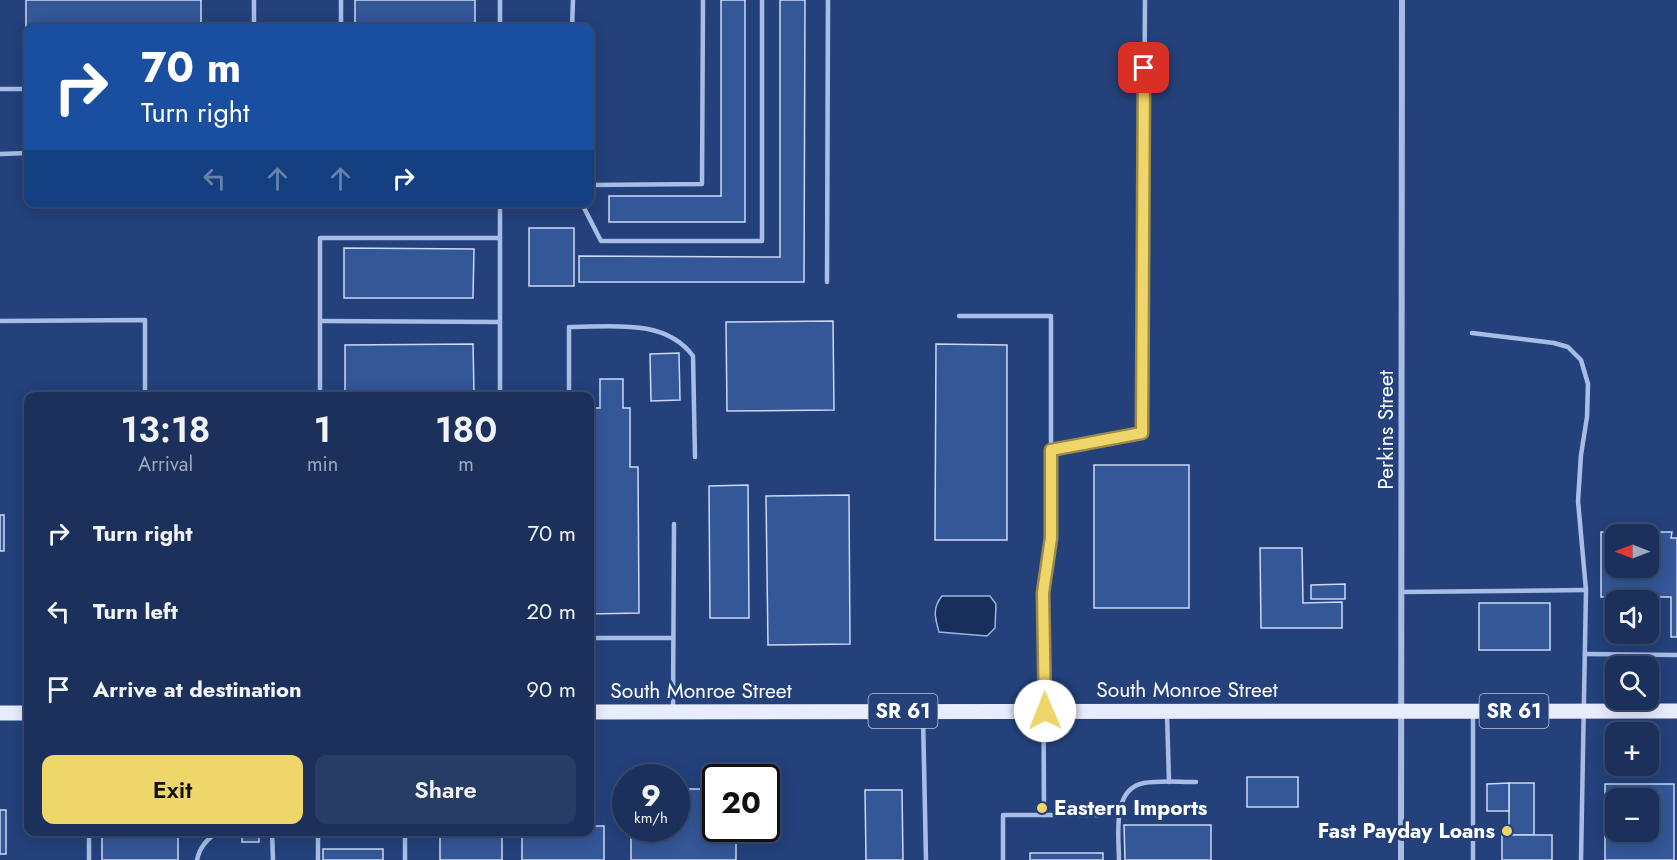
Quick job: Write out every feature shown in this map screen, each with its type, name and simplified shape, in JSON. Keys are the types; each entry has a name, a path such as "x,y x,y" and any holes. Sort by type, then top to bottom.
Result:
{"main road":[{"name":"South Monroe Street","path":"594,712 1677,711"},
{"path":"0,713 24,713"}],"street":[{"name":"Perkins Street","path":"1401,860 1402,0"}],"lane":[{"path":"254,0 254,24"},
{"path":"340,0 340,24"},
{"path":"500,0 500,24"},
{"path":"573,0 573,24"},
{"path":"594,185 702,184 703,0"},
{"path":"584,207 601,241 762,241 762,0"},
{"path":"827,282 828,0"},
{"path":"1051,450 1142,433 1145,0"},
{"path":"0,89 24,89"},
{"path":"0,154 24,153"},
{"path":"500,207 500,392"},
{"path":"320,392 320,238 500,238"},
{"path":"959,316 1051,316 1051,538 1043,593 1044,815"},
{"path":"0,321 145,320 145,392"},
{"path":"320,321 500,322"},
{"path":"568,392 569,327 631,327 664,333 686,346 693,356 695,457"},
{"path":"1472,333 1554,343 1568,347 1581,360 1588,384 1587,417 1581,455 1578,501 1586,590 1581,860"},
{"path":"673,712 674,524"},
{"path":"1402,592 1586,590"},
{"path":"594,638 673,638"},
{"path":"1585,654 1677,655"},
{"path":"923,711 926,860"},
{"path":"1167,711 1169,782"},
{"path":"1473,711 1473,860"},
{"path":"1119,860 1119,806 1130,789 1143,783 1196,782"},
{"path":"1003,860 1003,815 1099,815"},
{"path":"89,836 89,860"},
{"path":"197,860 199,850 211,836"},
{"path":"272,836 273,860"},
{"path":"318,836 318,860"},
{"path":"405,836 405,860"}],"water":[{"path":"942,596 990,596 996,604 995,628 987,636 939,632 936,609"}],"building":[{"path":"26,0 201,0 201,24 26,24"},
{"path":"355,0 475,0 475,24 355,24"},
{"path":"721,0 745,0 745,222 609,222 609,196 721,196"},
{"path":"780,0 805,0 804,282 579,282 579,256 780,257"},
{"path":"529,228 574,228 574,286 529,286"},
{"path":"344,248 474,249 473,298 344,298"},
{"path":"833,321 834,410 727,411 726,322"},
{"path":"473,344 474,392 345,392 345,345"},
{"path":"936,344 1007,345 1007,540 935,540"},
{"path":"679,353 680,400 651,401 650,354"},
{"path":"600,379 623,379 623,408 630,408 630,467 638,467 639,613 594,614 595,408 600,408"},
{"path":"1094,465 1189,465 1189,608 1094,608"},
{"path":"748,485 749,618 710,618 709,486"},
{"path":"849,495 850,644 768,645 766,496"},
{"path":"0,515 4,515 4,551 0,551"},
{"path":"1601,532 1605,532 1605,578 1659,578 1659,532 1672,532 1671,538 1677,538 1677,637 1671,637 1671,597 1659,597 1659,590 1605,590 1605,597 1601,597"},
{"path":"1260,548 1302,548 1303,603 1342,602 1342,628 1261,628"},
{"path":"1345,584 1345,599 1311,599 1311,585"},
{"path":"1479,603 1550,603 1550,650 1479,650"},
{"path":"1247,777 1298,777 1298,807 1247,807"},
{"path":"1509,783 1534,783 1534,835 1509,835"},
{"path":"1509,783 1509,811 1487,811 1487,784"},
{"path":"1605,784 1674,784 1674,860 1605,860 1605,842 1659,842 1659,788 1605,788"},
{"path":"690,789 702,789 702,842 736,842 736,860 631,860 631,842 690,842"},
{"path":"865,790 902,790 903,860 866,860"},
{"path":"0,810 6,810 6,854 0,854"},
{"path":"1124,825 1211,825 1211,860 1125,860"},
{"path":"594,826 604,826 604,860 522,860 522,836 594,836"},
{"path":"1502,835 1552,835 1552,860 1502,860"},
{"path":"102,836 178,836 178,860 102,860"},
{"path":"242,836 259,836 259,842 242,842"},
{"path":"440,836 502,836 502,860 440,860"},
{"path":"323,849 383,849 383,860 323,860"},
{"path":"1030,853 1103,853 1103,860 1030,860"}],"place":[{"name":"Eastern Imports","path":"1042,808"},
{"name":"Fast Payday Loans","path":"1507,831"}],"route":[{"path":"1045,711 1043,593 1051,538 1051,450 1142,433 1144,68"}]}
